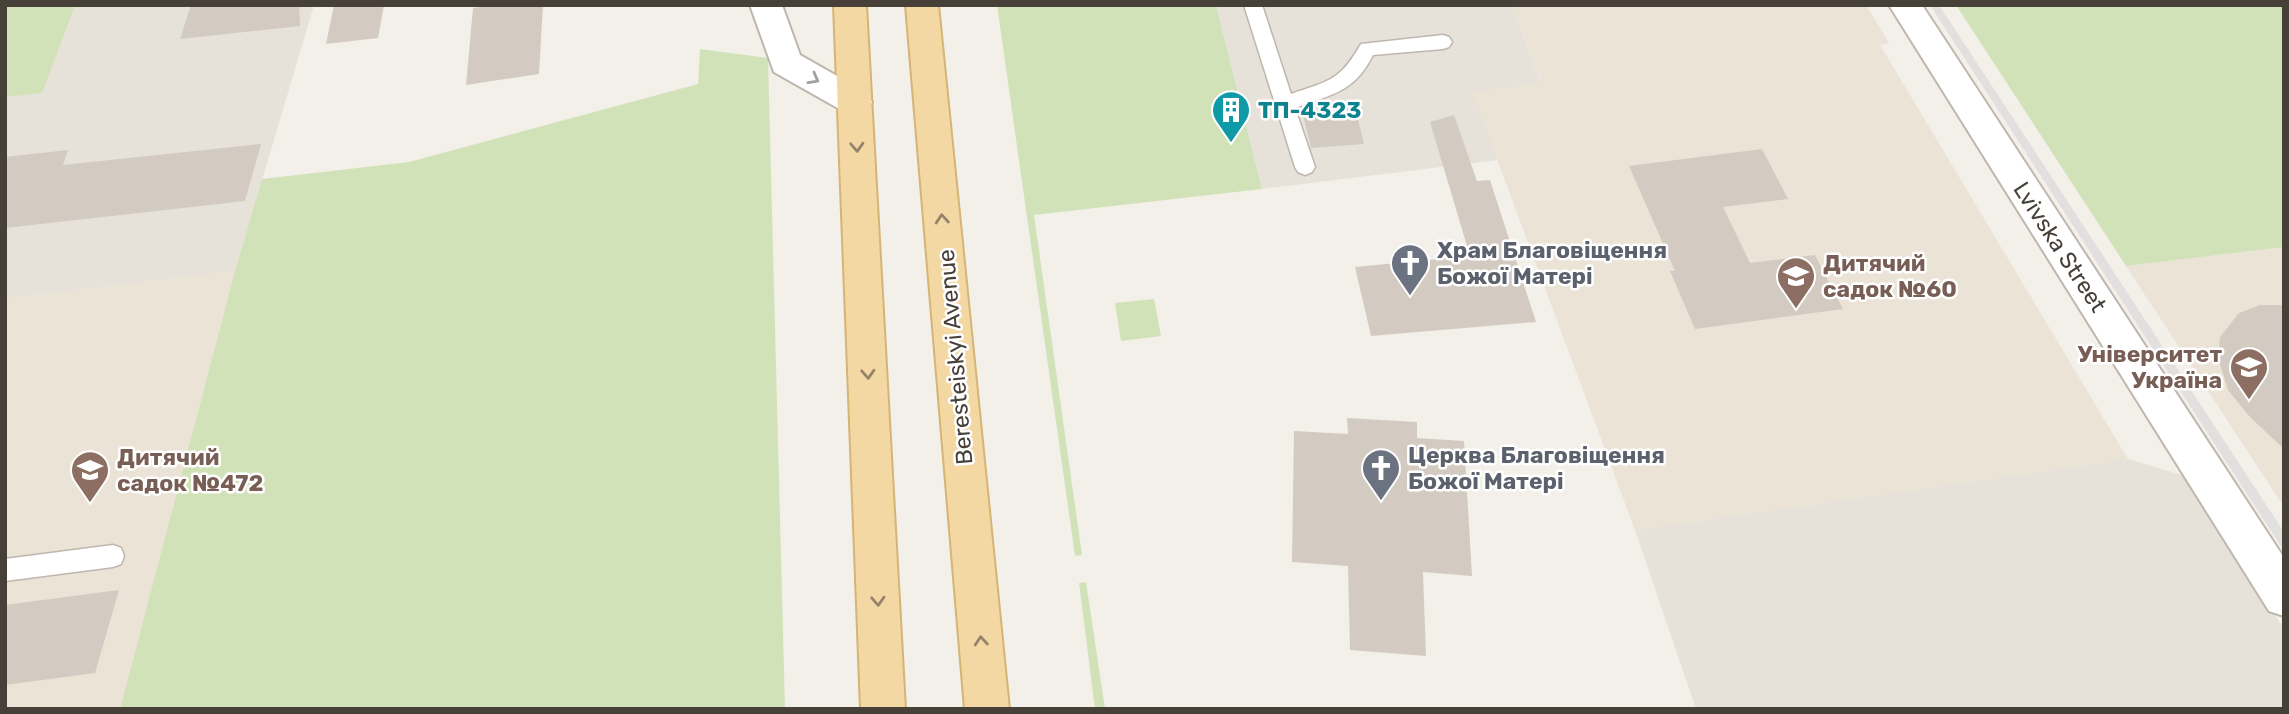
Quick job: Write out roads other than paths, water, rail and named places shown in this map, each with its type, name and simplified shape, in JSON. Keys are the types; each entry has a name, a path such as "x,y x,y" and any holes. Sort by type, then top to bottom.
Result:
{"main road":[{"path":"849,5 883,709"},
{"name":"Beresteiskyi Avenue","path":"922,5 987,709"}],"street":[{"path":"766,5 786,63 855,102"},
{"name":"Lvivska Street","path":"1905,5 2284,596"}],"lane":[{"path":"1253,5 1305,167"},
{"path":"1286,104 1345,82 1359,65 1367,49 1443,42"},
{"path":"5,570 113,556"}],"place":[{"name":"ТП-4323","path":"1231,144"},
{"name":"Храм Благовіщення Божої Матері","path":"1410,297"},
{"name":"Дитячий садок №60","path":"1796,310"},
{"name":"Університет Україна","path":"2249,401"},
{"name":"Церква Благовіщення Божої Матері","path":"1381,502"},
{"name":"Дитячий садок №472","path":"90,504"}]}
